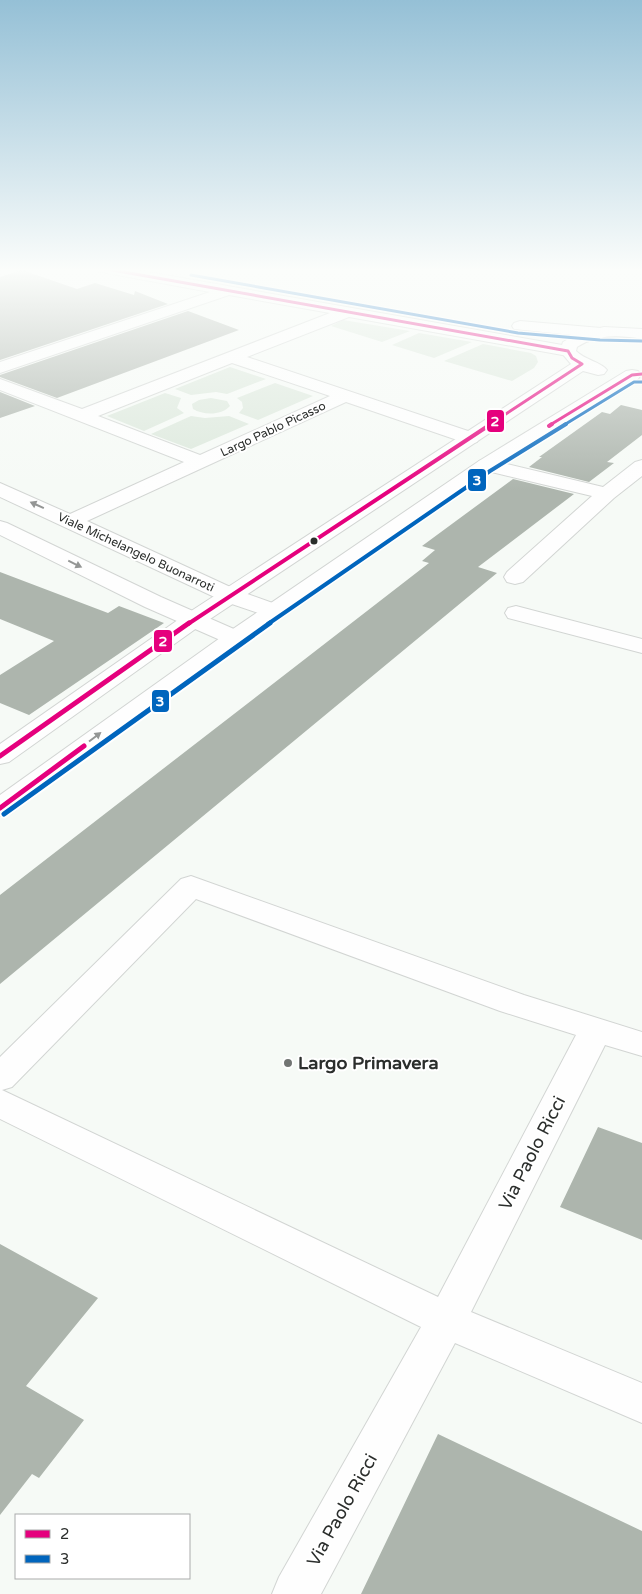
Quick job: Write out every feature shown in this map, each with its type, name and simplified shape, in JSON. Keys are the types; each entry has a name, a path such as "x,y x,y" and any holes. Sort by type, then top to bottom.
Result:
{"street":[{"path":"0,368 75,342"},
{"path":"81,416 269,342"},
{"path":"498,342 575,358 604,371 637,374"},
{"path":"572,342 569,345 575,358"},
{"name":"Largo Pablo Picasso","path":"231,357 470,438"},
{"path":"0,756 194,620 470,438 575,358"},
{"path":"0,808 273,611 486,465 637,374"},
{"path":"0,384 200,462"},
{"name":"Largo Pablo Picasso","path":"72,521 346,396"},
{"path":"486,465 607,494"},
{"path":"515,576 607,494 642,466"},
{"name":"Viale Michelangelo Buonarroti","path":"0,488 231,596 273,611"},
{"path":"0,527 235,638"},
{"path":"516,613 642,646"},
{"path":"0,1078 191,886 512,1003 642,1044"},
{"name":"Via Paolo Ricci","path":"296,1594 446,1320 596,1029"},
{"path":"0,1103 446,1320 642,1403"}],"shaded area":[{"path":"398,342 471,342 434,358 392,345"},
{"path":"483,344 531,353 536,356 538,362 534,368 512,381 444,361"},
{"path":"230,367 266,379 227,394 216,392 191,395 175,389"},
{"path":"275,383 313,396 258,420 239,413 243,408 242,402 237,398"},
{"path":"165,393 181,398 177,408 184,413 144,431 107,416"},
{"path":"211,398 227,401 230,406 217,413 193,409 192,404 199,400"},
{"path":"191,416 205,418 229,416 249,424 191,449 151,434"}],"building":[{"path":"0,342 53,342 0,360"},
{"path":"96,342 206,342 57,398 0,377 0,375"},
{"path":"0,392 35,406 0,418"},
{"path":"621,405 642,410 642,435 607,462 614,463 589,482 529,467 542,457 539,457 602,412 610,414"},
{"path":"513,479 574,494 478,567 497,573 0,984 0,895 429,563 422,561 435,550 422,546"},
{"path":"0,572 108,613 119,606 164,623 29,715 0,703 0,675 54,641 0,619"},
{"path":"598,1127 642,1143 642,1240 560,1207"},
{"path":"0,1244 98,1298 26,1386 84,1420 39,1478 32,1474 0,1515"},
{"path":"438,1434 642,1531 642,1594 361,1594"}],"transit line":[{"name":"2","path":"0,756 193,620 582,364 572,358 568,351 520,342"},
{"name":"2","path":"549,426 632,375 642,374"},
{"name":"3","path":"4,814 239,644 490,471 634,382 642,382"},
{"name":"2","path":"0,808 84,746"}],"place":[{"name":"Largo Primavera","path":"288,1063"}]}
